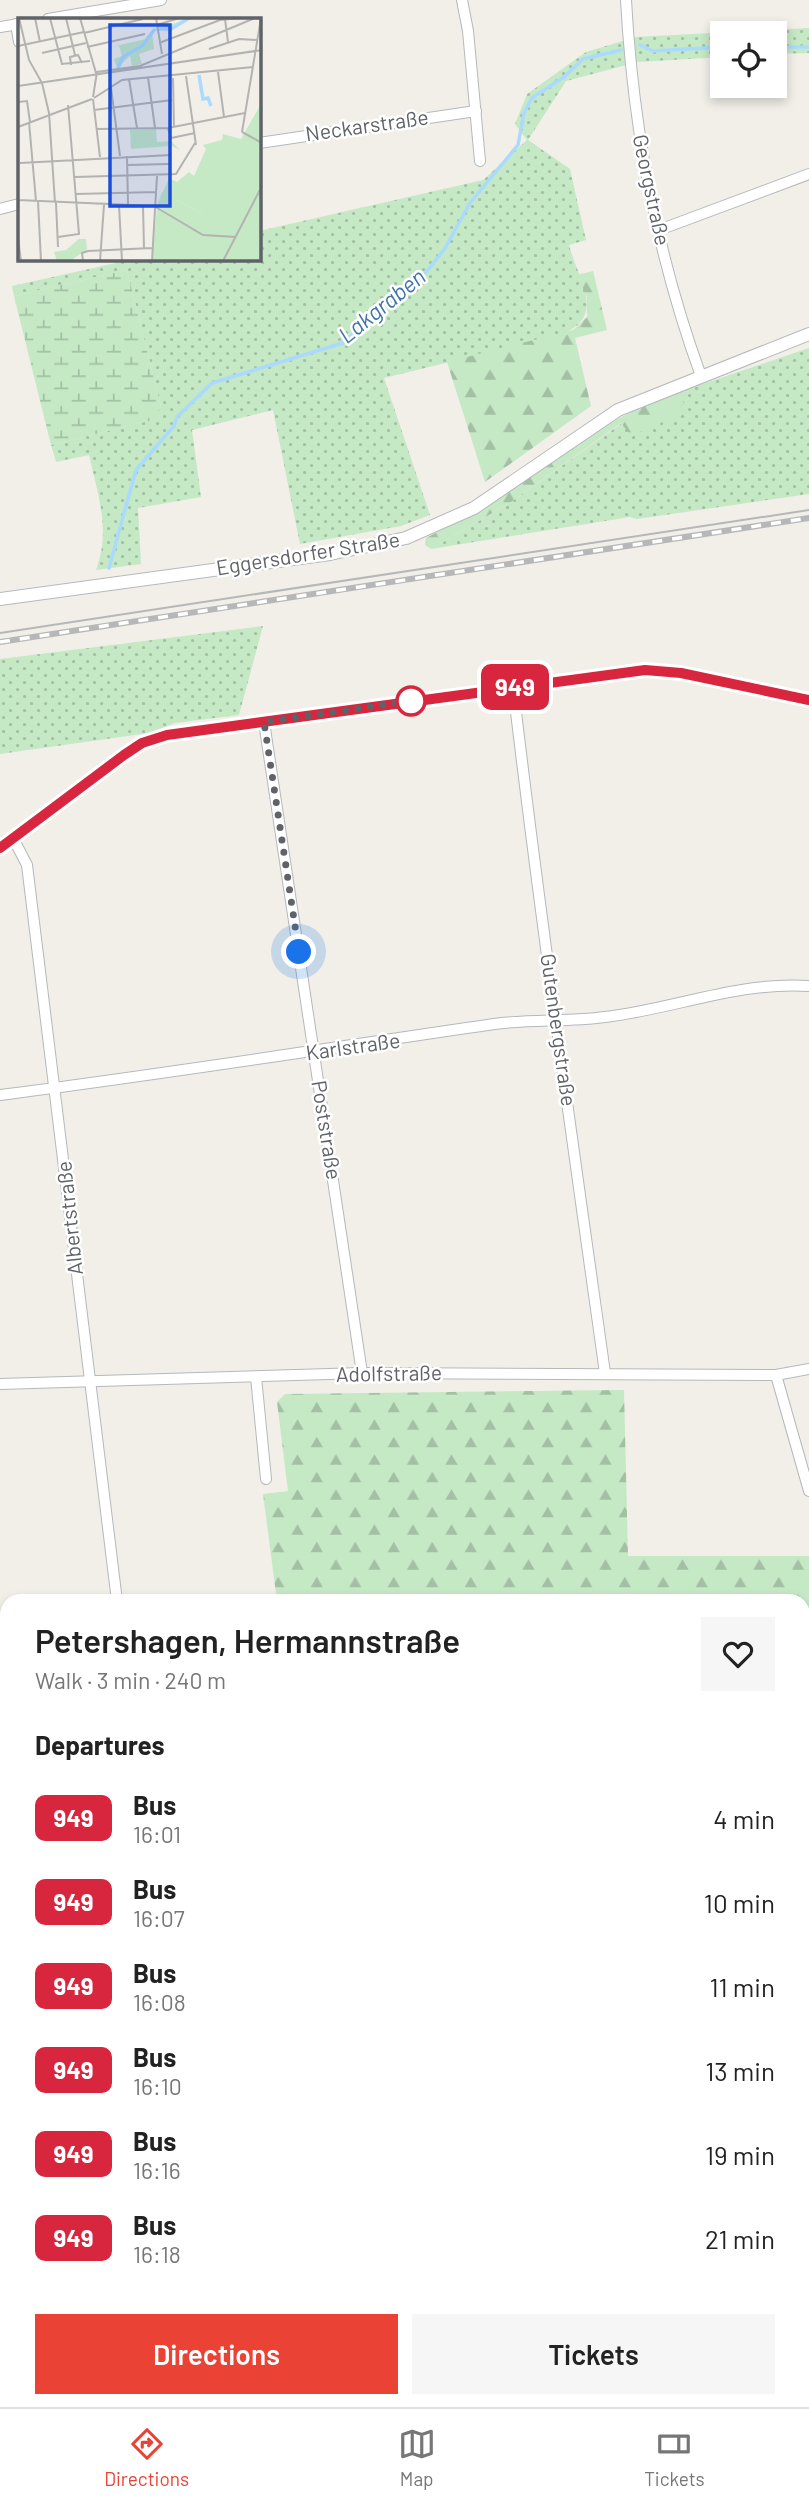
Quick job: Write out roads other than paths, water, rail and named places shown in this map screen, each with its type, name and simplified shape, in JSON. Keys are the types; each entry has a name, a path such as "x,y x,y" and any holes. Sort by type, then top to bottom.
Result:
{"street":[{"path":"54,18 161,0"},
{"path":"462,0 480,161"},
{"name":"Georgstraße","path":"626,0 632,91 659,230 682,321 701,376"},
{"path":"0,27 18,24"},
{"name":"Neckarstraße","path":"261,143 476,111"},
{"path":"659,230 809,174"},
{"path":"0,209 18,204"},
{"name":"Eggersdorfer Straße","path":"0,599 330,554 406,538 474,508 622,408 809,334"},
{"path":"0,848 142,743 167,735 645,670 681,673 809,700"},
{"name":"Gutenbergstraße","path":"513,687 531,855 558,1021 605,1373"},
{"name":"Poststraße","path":"264,722 362,1373"},
{"name":"Albertstraße","path":"13,838 27,865 56,1088 88,1382 116,1594"},
{"name":"Karlstraße","path":"0,1095 496,1024 605,1017 705,999 739,989 809,986"},
{"name":"Adolfstraße","path":"0,1384 362,1373 778,1374 809,1369"},
{"path":"778,1374 809,1491"},
{"path":"256,1377 266,1479"}],"waterway":[{"name":"Lakgraben","path":"640,45 653,51 710,48"},
{"name":"Lakgraben","path":"787,47 809,47"},
{"name":"Lakgraben","path":"109,568 136,470 174,426 177,417 212,383 343,343 426,272 444,250 470,203 518,145 524,113 532,98 564,77 583,59 621,50"}],"tram line":[{"path":"0,633 809,510"}],"railway":[{"path":"0,642 809,518"}]}
